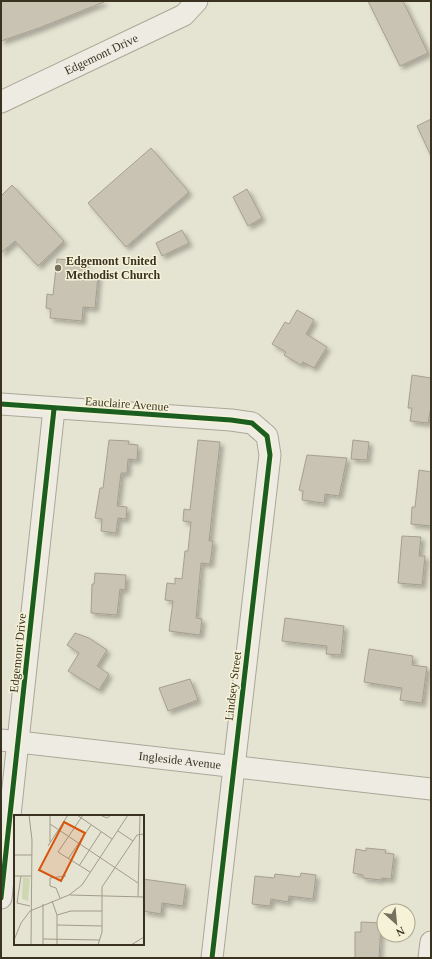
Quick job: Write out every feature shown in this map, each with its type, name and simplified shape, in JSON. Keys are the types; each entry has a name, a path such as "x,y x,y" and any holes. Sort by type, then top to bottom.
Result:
{"street":[{"name":"Edgemont Drive","path":"1,102 184,15 197,1"},
{"name":"Eauclaire Avenue","path":"1,404 54,409 230,420 252,423"},
{"name":"Edgemont Drive","path":"1,898 9,741 54,409"},
{"name":"Lindsey Street","path":"212,958 270,455 267,436 252,423"},
{"name":"Ingleside Avenue","path":"9,741 431,789"},
{"path":"429,958 431,942"}],"building":[{"path":"1,1 104,2 39,28 1,41"},
{"path":"368,1 403,1 428,53 400,66"},
{"path":"431,119 431,156 417,126"},
{"path":"151,148 189,192 126,247 88,203"},
{"path":"12,185 64,241 38,266 15,241 1,253 1,196"},
{"path":"247,189 262,218 248,226 233,197"},
{"path":"182,230 189,243 162,256 156,243"},
{"path":"57,259 85,261 84,269 87,269 87,274 98,275 95,308 83,307 82,321 50,318 51,309 46,308 47,294 53,295"},
{"path":"297,310 314,320 306,334 327,347 314,368 303,362 301,365 284,355 286,352 272,344 285,322 289,324"},
{"path":"412,375 431,378 431,407 428,423 410,421 412,408 408,408"},
{"path":"109,440 129,441 128,444 138,445 137,460 128,459 127,473 121,473 117,506 127,507 126,519 118,518 116,533 101,531 102,519 95,518 100,488 103,488"},
{"path":"198,440 220,442 209,541 213,541 210,564 201,563 196,618 202,619 200,635 169,631 173,601 165,600 167,583 175,584 175,578 182,579 185,551 188,551 191,522 183,521 184,509 190,510"},
{"path":"353,440 369,442 367,460 351,459"},
{"path":"307,455 347,458 339,496 325,494 324,503 302,500 303,491 299,490"},
{"path":"419,470 431,472 431,526 411,524 412,507 415,507"},
{"path":"402,536 421,537 419,556 425,556 422,585 398,583"},
{"path":"95,573 126,575 125,590 120,589 117,615 91,613 92,584 94,584"},
{"path":"285,618 344,626 341,655 326,654 327,646 282,641"},
{"path":"75,633 89,638 107,650 97,666 109,674 99,690 68,671 79,653 67,645"},
{"path":"369,649 413,656 412,665 427,667 422,703 400,700 402,688 364,682"},
{"path":"190,679 198,700 168,711 159,688"},
{"path":"366,848 386,850 385,853 394,854 391,879 382,878 381,880 363,878 363,875 353,873 356,849 366,851"},
{"path":"301,873 316,875 313,899 289,896 288,902 271,899 270,906 252,904 255,876 274,878 275,874 300,877"},
{"path":"144,879 186,885 183,906 162,903 161,914 144,911"},
{"path":"361,922 376,923 376,943 380,943 379,958 355,958 355,932 361,932"}],"cycle path":[{"path":"1,404 231,420 252,423 267,436 270,455 212,958"},
{"path":"1,898 54,409"}],"place":[{"name":"Edgemont United Methodist Church","path":"58,268"}]}
